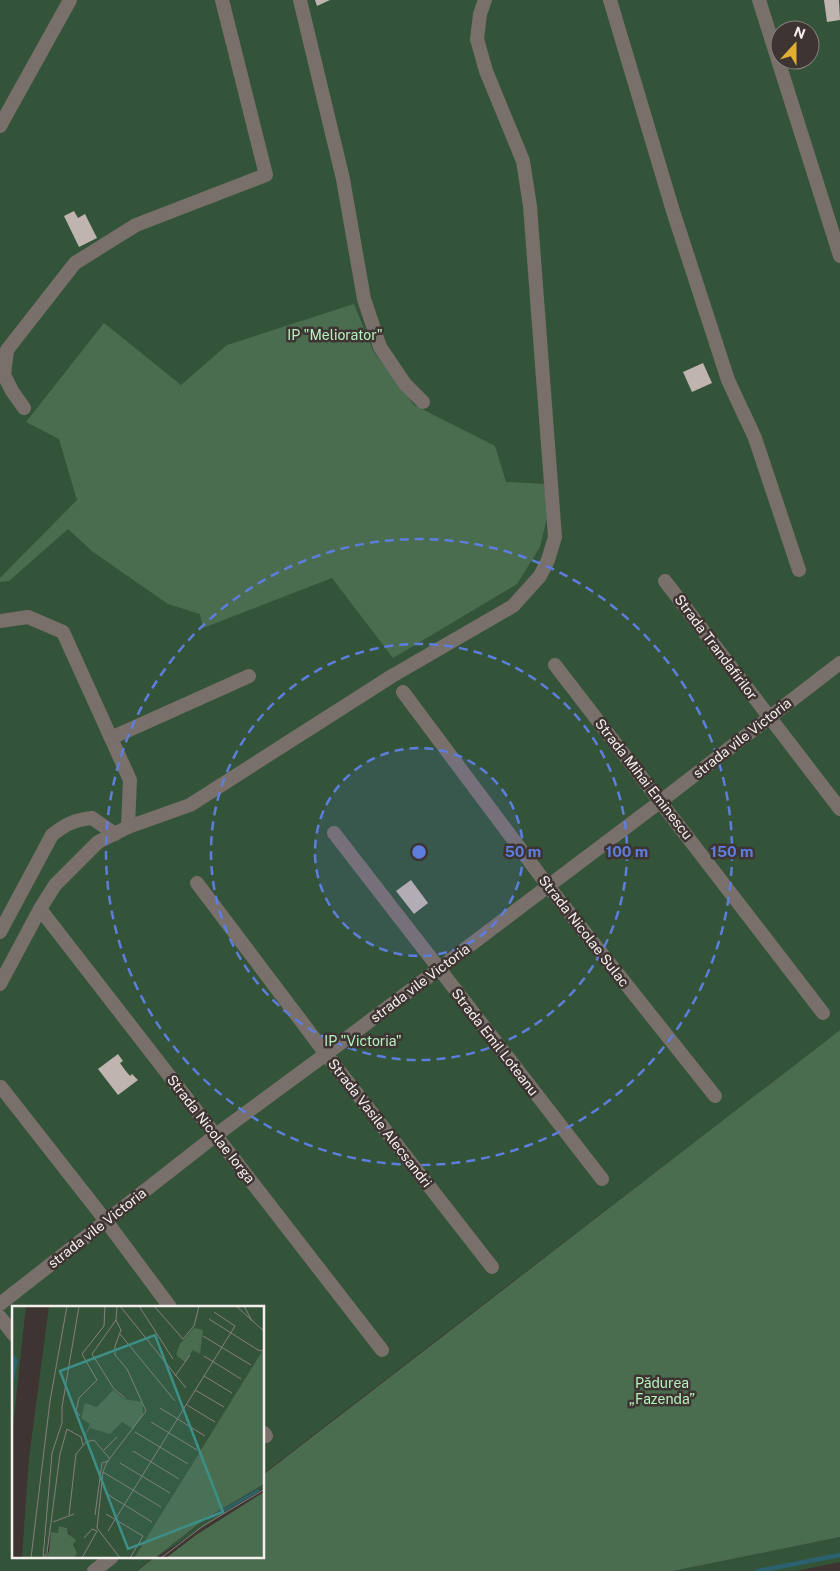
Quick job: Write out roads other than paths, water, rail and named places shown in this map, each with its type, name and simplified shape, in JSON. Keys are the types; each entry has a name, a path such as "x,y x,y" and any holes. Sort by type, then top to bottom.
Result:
{"street":[{"path":"0,126 70,0"},
{"path":"24,408 4,375 7,350 75,262 136,225 266,175 222,0"},
{"path":"300,0 343,179 364,299 380,347 405,384 423,402"},
{"path":"0,984 55,885 98,842 128,827 190,805 392,676 513,606 540,576 548,560 555,537 530,206 523,161 486,70 477,40 480,14 485,0"},
{"path":"610,0 673,211 728,380 755,438 799,570"},
{"path":"759,0 840,256"},
{"name":"Strada Trandafirilor","path":"665,580 840,809"},
{"path":"0,621 28,617 63,632 130,780 128,827"},
{"name":"strada vile Victoria","path":"0,1304 216,1135 661,801 840,663"},
{"name":"Strada Mihai Eminescu","path":"555,665 823,1013"},
{"path":"111,738 249,676"},
{"name":"Strada Nicolae Sulac","path":"403,692 548,886 714,1096"},
{"path":"0,932 52,835 65,825 92,818 115,834"},
{"name":"Strada Emil Loteanu","path":"334,832 602,1180"},
{"name":"Strada Vasile Alecsandri","path":"197,883 326,1054 492,1267"},
{"name":"Strada Nicolae Iorga","path":"40,909 382,1350"},
{"path":"1,1087 106,1221 169,1306"},
{"path":"0,1317 12,1332"},
{"path":"94,1571 111,1558"}],"waterway":[{"path":"758,1571 840,1555"}],"park label":[{"name":"IP \"Meliorator\"","path":"335,335"},
{"name":"IP \"Victoria\"","path":"363,1041"},
{"name":"Pădurea „Fazenda”","path":"662,1392"}]}
